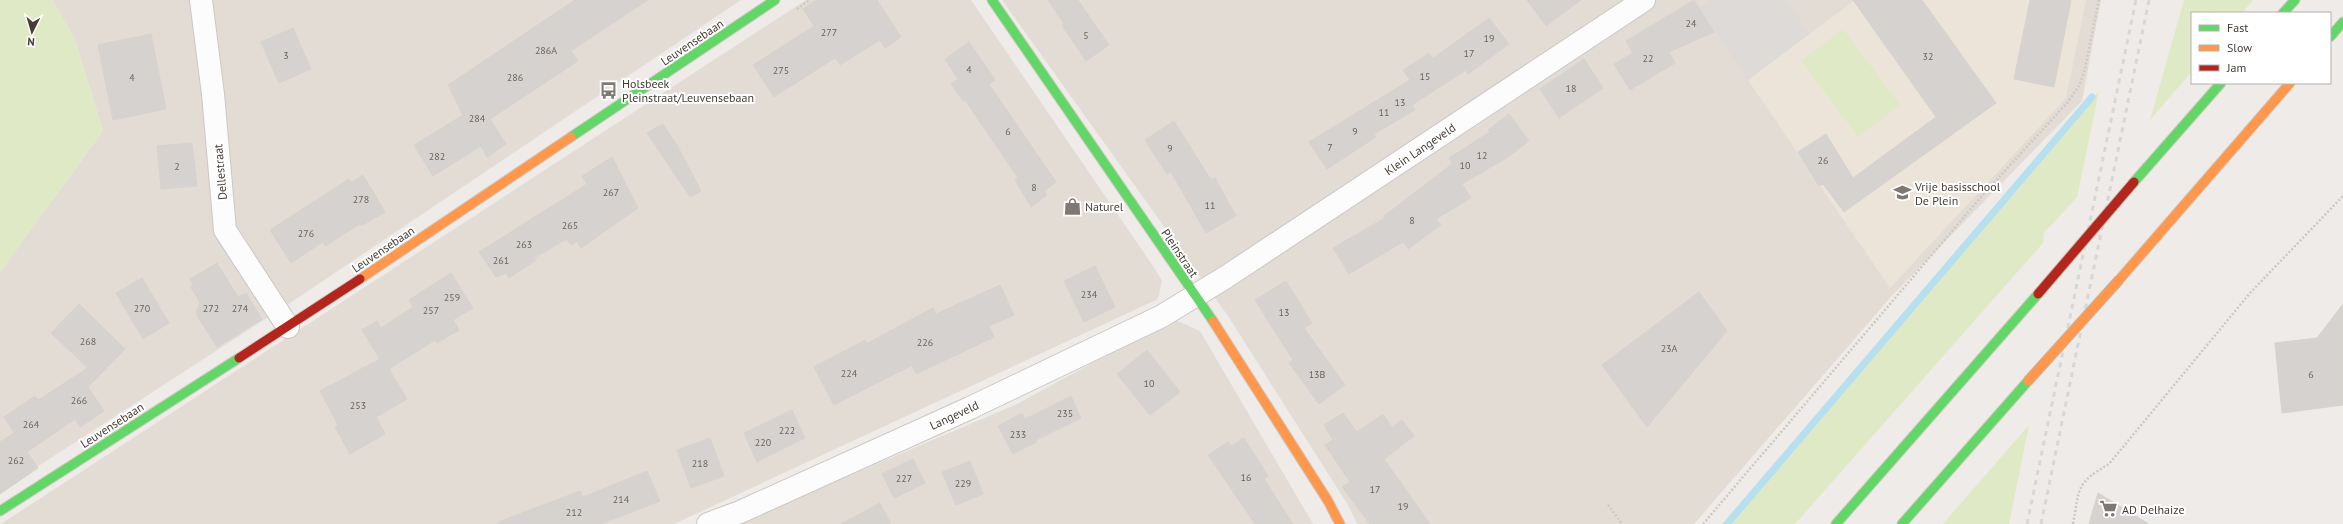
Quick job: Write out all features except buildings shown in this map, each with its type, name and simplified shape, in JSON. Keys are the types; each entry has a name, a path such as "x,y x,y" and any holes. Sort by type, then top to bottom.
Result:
{"main road":[{"name":"Leuvensebaan","path":"0,511 288,327 775,0"},
{"name":"Pleinstraat","path":"992,0 1195,296 1288,437 1328,500 1340,524"},
{"path":"2284,12 2295,0"},
{"path":"2331,36 2343,22"},
{"path":"1836,524 2220,84"},
{"path":"1902,524 2119,280 2289,84"}],"street":[{"name":"Dellestraat","path":"201,0 213,94 225,230 288,327"},
{"name":"Klein Langeveld","path":"1195,296 1644,0"},
{"name":"Langeveld","path":"708,524 740,512 970,408 1162,316 1195,296"}],"path":[{"path":"1703,524 1981,196 2067,103 2079,86 2084,73 2099,0"},
{"path":"2073,524 2080,488 2088,476 2109,464 2250,293 2343,196"},
{"path":"1608,504 1622,524"}],"shaded area":[{"path":"52,0 741,0 290,303 0,491 0,272 103,131 74,37"},
{"path":"806,0 971,0 1153,266 1162,281 1159,295 1156,300 674,524 1,524"},
{"path":"1002,0 2101,0 2082,101 1890,298 1694,524 1357,524 1348,505 1228,316"},
{"path":"1710,0 1787,0 1809,34 1748,80 1699,8"},
{"name":"Vrije basisschool De Plein","path":"1855,0 2086,0 2066,98 1890,288 1748,80"},
{"path":"1173,319 1200,331 1313,524 736,524 1017,404"}],"green space":[{"path":"0,0 52,0 74,37 103,131 0,272"},
{"path":"2184,0 2253,0 2243,12 2191,12 2191,72 2150,120"},
{"path":"1843,29 1900,105 1858,137 1801,61"},
{"path":"2099,91 2077,197 2044,233 2043,243 1795,524 1722,524"},
{"path":"2029,425 2009,524 1943,524"}],"waterway":[{"path":"1727,524 2092,97"}],"railway":[{"path":"2027,524 2136,0"},
{"path":"2041,524 2149,0"}],"traffic: fast":[{"path":"571,137 775,0"},
{"path":"992,0 1213,321"},
{"path":"2284,12 2295,0"},
{"path":"2331,36 2343,22"},
{"path":"2134,182 2220,84"},
{"path":"1836,524 2038,294"},
{"path":"0,511 239,358"},
{"path":"1902,524 2028,381"}],"traffic: slow":[{"path":"2119,280 2289,84"},
{"path":"360,279 571,137"},
{"path":"2028,381 2119,280"},
{"path":"1213,321 1328,501 1340,524"}],"traffic: jam":[{"path":"2038,294 2134,182"},
{"path":"239,358 360,279"}],"place":[{"name":"Holsbeek Pleinstraat/Leuvensebaan","path":"609,90"},
{"name":"Vrije basisschool De Plein","path":"1902,193"},
{"name":"Naturel","path":"1072,206"},
{"name":"AD Delhaize","path":"2109,509"}]}
